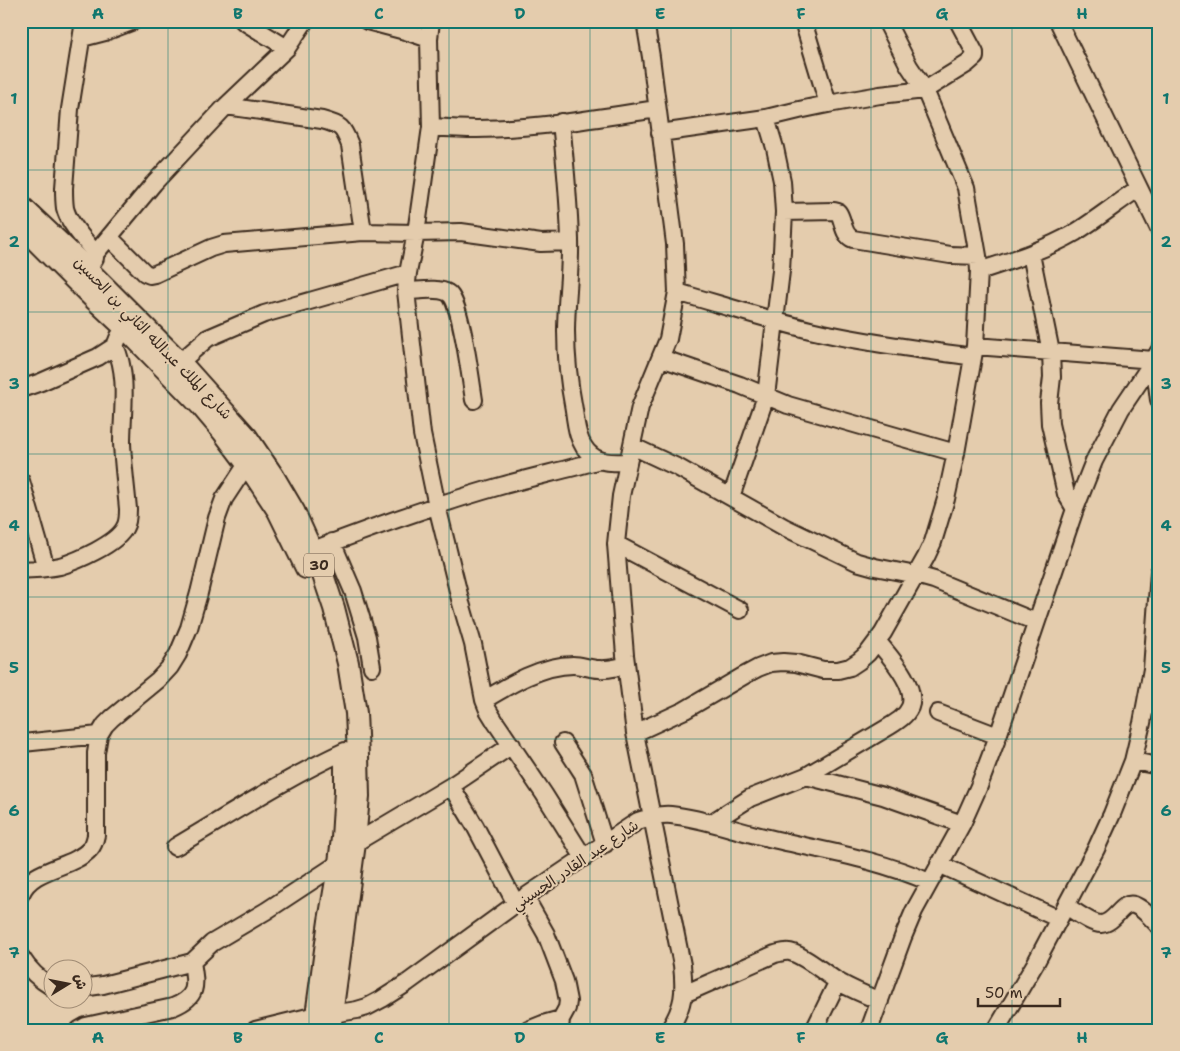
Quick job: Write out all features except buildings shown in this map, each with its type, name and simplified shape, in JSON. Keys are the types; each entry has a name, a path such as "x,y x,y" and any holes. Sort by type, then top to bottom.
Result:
{"main road":[{"name":"شارع الملك عبدالله الثاني بن الحسين","path":"21,206 91,262 247,437 294,511 323,575 342,636 356,713 359,796 355,843 323,1022"},
{"name":"شارع الملك عبدالله الثاني بن الحسين","path":"21,226 125,328 201,406 223,432 247,464 281,518 303,562 314,590 332,649 344,722 345,751 342,838 328,930 323,1022"}],"street":[{"path":"84,21 70,109 64,200 70,219 91,262 109,237 154,183 226,106 287,48 305,21"},
{"path":"82,38 134,21"},
{"path":"243,21 287,48"},
{"path":"367,21 429,39"},
{"path":"431,21 429,39 431,127 406,291 422,434 460,603 473,644 484,700 496,723 584,858"},
{"path":"645,21 675,244 678,292 668,339 640,407 621,496 616,544 626,666 635,733 682,965 684,994 679,1012 671,1029"},
{"path":"803,21 828,104"},
{"path":"635,733 685,710 745,675 771,663 796,663 823,670 838,670 860,662 878,642 933,542 944,507 956,453 974,351 979,263 966,188 925,90 909,66 886,21"},
{"path":"660,132 766,118 828,104 925,90 975,57 975,53 958,21"},
{"path":"1058,21 1159,229"},
{"path":"226,106 322,120 336,124 345,132 350,145 363,232"},
{"path":"431,127 477,129 527,126 598,118 657,108"},
{"path":"731,497 766,396 782,271 784,212 782,181 776,148 766,118"},
{"path":"561,122 570,242 566,347 571,394 578,433 585,448 592,456 611,462 628,462"},
{"path":"784,212 838,212 846,234 853,239 950,255 979,263 1031,254 1076,232 1139,188"},
{"path":"109,237 145,273 150,275 224,244 363,232 462,232 541,243 570,242"},
{"path":"1031,254 1051,352 1050,424 1066,494 1075,509"},
{"path":"180,362 208,338 264,314 408,273"},
{"path":"406,291 439,290 447,292 452,296 460,316 474,400"},
{"path":"678,292 810,330 903,347 1156,356"},
{"path":"21,389 98,358 115,346 125,328"},
{"path":"21,570 59,566 80,558 110,542 125,528 128,509 122,444 124,383 120,356 115,346"},
{"path":"1156,356 1159,400"},
{"path":"869,1030 914,911 962,824 979,786 998,736 1075,509 1094,461 1121,409 1156,356"},
{"path":"661,358 816,413 956,453"},
{"path":"632,446 679,468 784,527 857,562 934,580 1036,622"},
{"path":"313,550 377,526 497,487 600,460"},
{"path":"21,894 28,882 84,855 94,843 96,835 96,753 99,735 112,718 158,680 170,667 178,654 200,594 217,518 224,499 247,464"},
{"path":"21,481 46,568"},
{"path":"332,542 358,607 372,667"},
{"path":"616,544 740,610"},
{"path":"996,1030 1035,964 1096,850 1133,761 1155,670 1159,572"},
{"path":"711,823 750,798 806,776 900,719 910,706 912,699 908,685 898,668 878,642"},
{"path":"484,700 519,680 560,666 573,665 598,669 626,666"},
{"path":"938,713 998,736"},
{"path":"23,743 99,735"},
{"path":"563,743 583,774 605,844"},
{"path":"355,843 451,786 512,745"},
{"path":"175,847 316,764 345,751"},
{"path":"1133,761 1159,766"},
{"path":"806,776 876,794 962,824"},
{"path":"451,786 520,901 546,934 564,981 568,1001 560,1025 543,1024 528,1030"},
{"name":"شارع عبد القادر الحسيني","path":"255,1030 323,1022 367,1007 382,999 520,901 638,821 652,816 670,815 711,823 759,836 858,858 929,882"},
{"path":"92,987 192,962 212,943 266,911 339,862"},
{"path":"939,864 1062,913 1100,924 1114,919 1125,906 1134,905 1140,908 1159,926"},
{"path":"684,994 775,954 789,952 805,959 838,981 880,1001"},
{"path":"21,957 28,968 42,980"},
{"path":"79,1030 86,1026 172,1007 185,1001 189,998 195,986 192,962"},
{"path":"814,1030 838,981"}]}
